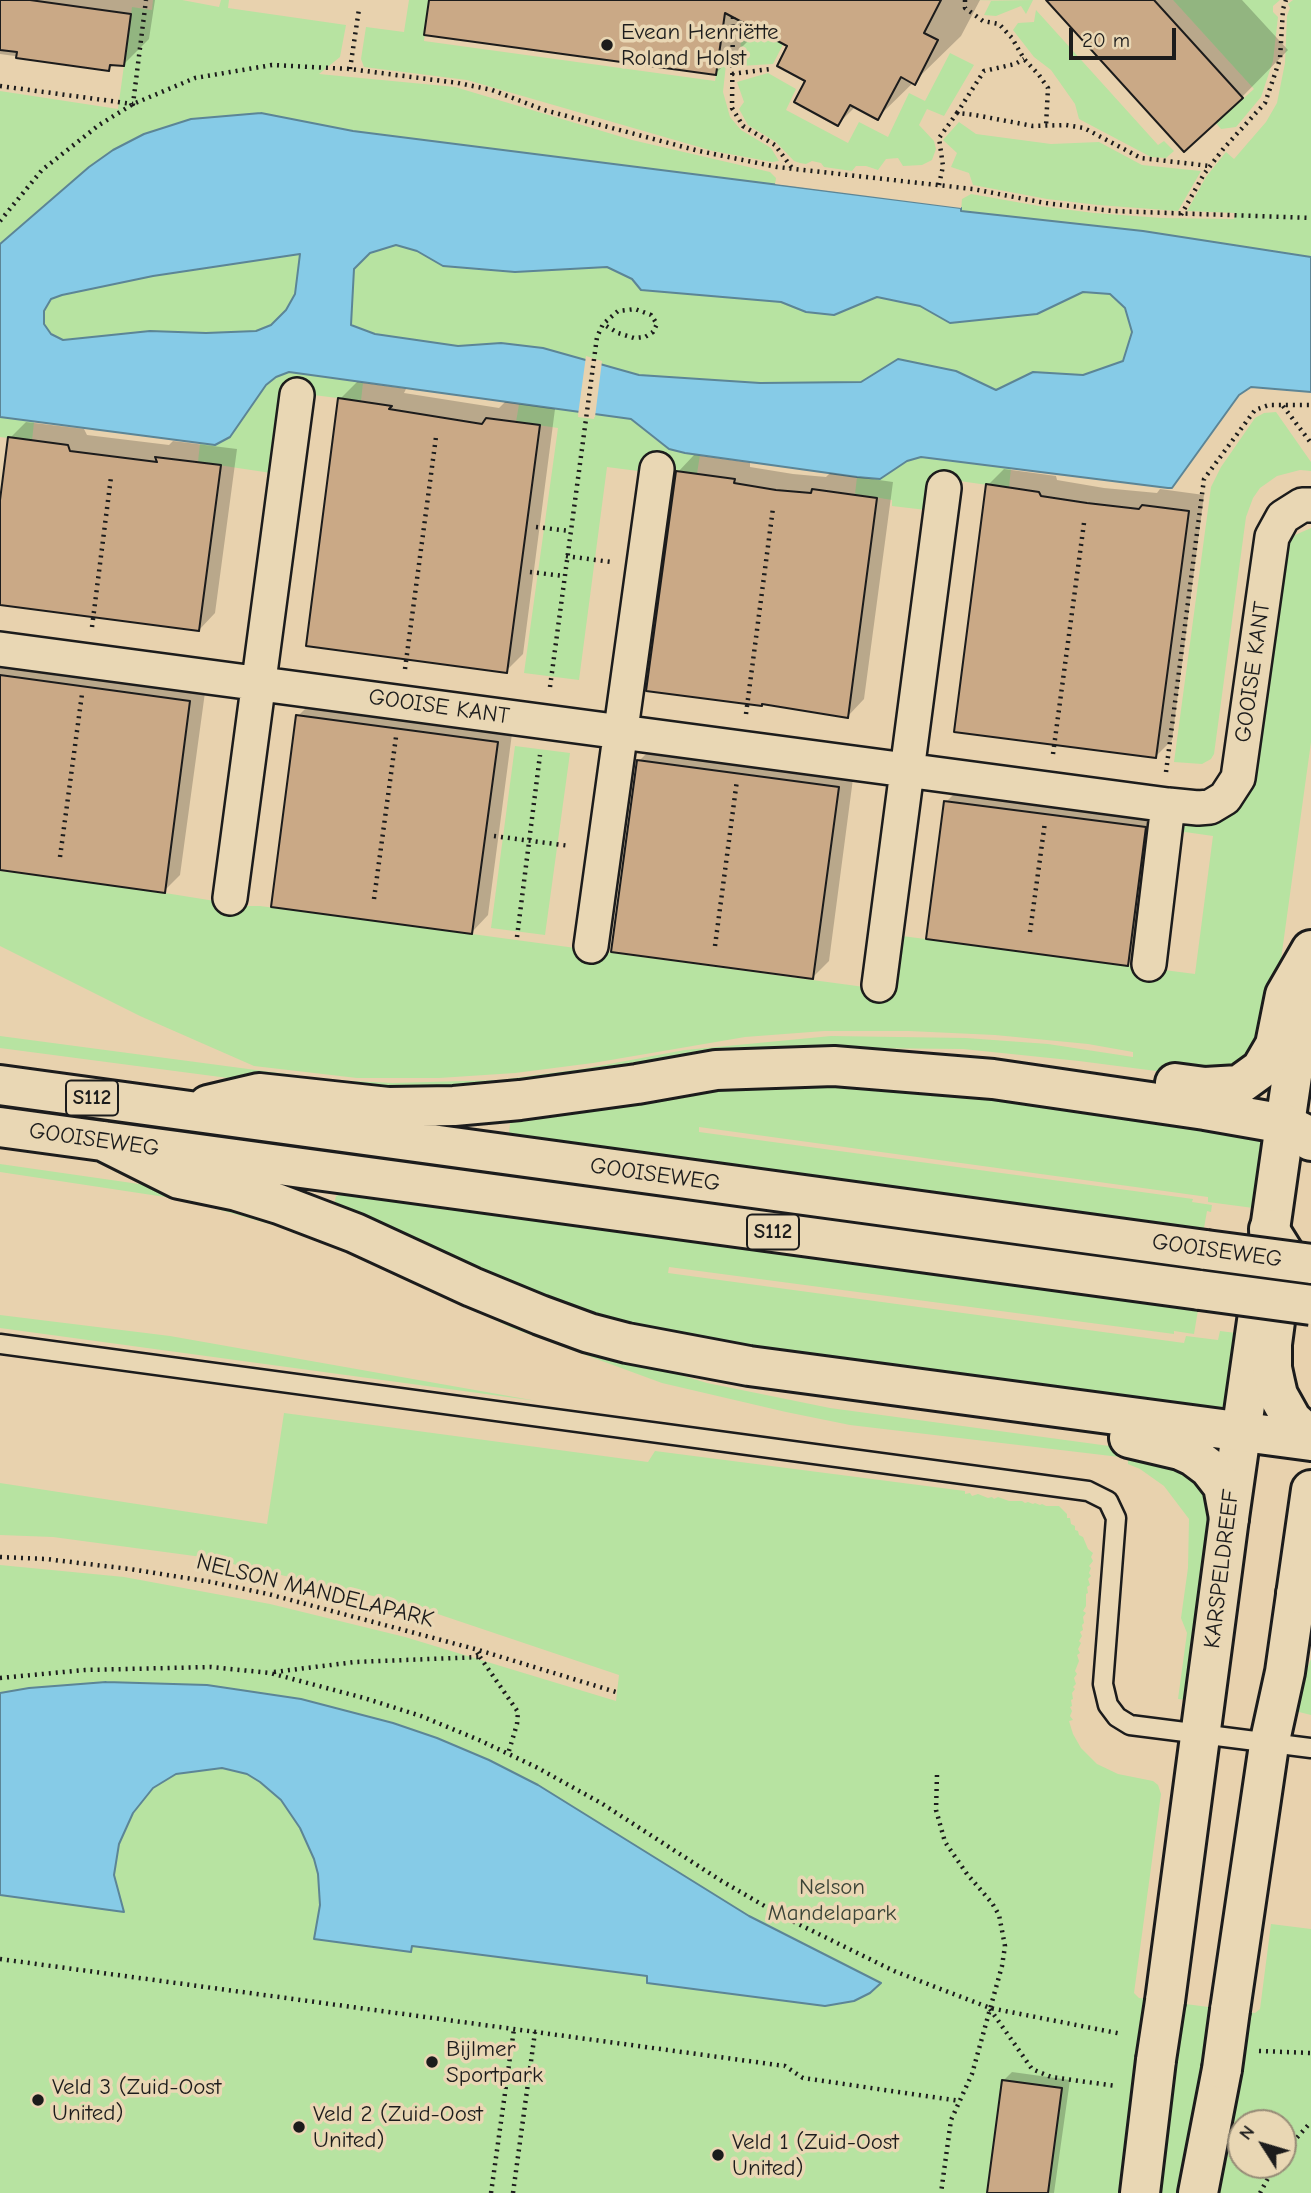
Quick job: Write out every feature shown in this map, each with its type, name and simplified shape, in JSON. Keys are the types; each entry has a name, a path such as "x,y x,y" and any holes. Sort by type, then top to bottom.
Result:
{"main road":[{"path":"1108,1095 1154,1081 1228,1087 1250,1079 1268,1060 1279,1028 1285,995 1311,949"},
{"name":"KARSPELDREEF","path":"1140,2193 1269,1229 1302,1130 1311,949"},
{"path":"184,1111 259,1093 388,1107 478,1104 637,1084 716,1070 834,1066 942,1074 1108,1095 1302,1130"},
{"name":"GOOISEWEG","path":"0,1085 1311,1264"},
{"name":"GOOISEWEG","path":"0,1127 1311,1305"},
{"path":"103,1141 179,1179 237,1191 279,1204 355,1233 540,1315 602,1336 735,1364 1311,1439"},
{"path":"1269,1229 1284,1253 1272,1344 1272,1368 1278,1395 1292,1420 1311,1439"},
{"path":"1066,1408 1096,1433 1164,1444 1194,1456 1209,1468 1223,1486 1229,1518"},
{"path":"1198,2193 1222,2069 1269,1745 1304,1584 1311,1490"}],"street":[{"path":"230,898 297,394"},
{"path":"591,946 657,469"},
{"path":"878,985 944,488"},
{"name":"GOOISE KANT","path":"0,649 1165,805 1210,807 1226,798 1238,778 1272,537 1283,517 1303,505 1311,505"},
{"path":"1149,964 1165,805"}],"lane":[{"path":"0,1344 1099,1494 1108,1501 1116,1517 1103,1684 1108,1705 1117,1717 1130,1725 1269,1745 1311,1748"}],"path":[{"path":"133,104 146,0"},
{"path":"965,0 965,8 983,21 999,24 1048,88 1046,126"},
{"path":"1181,215 1210,166 1265,103 1280,59 1286,0"},
{"path":"350,69 359,9"},
{"path":"733,17 732,74 735,114 743,126 775,145 792,169"},
{"path":"939,185 943,166 939,138 984,71 1015,64 1024,59"},
{"path":"0,221 42,170 99,125 133,104 195,78 272,65 350,69 458,83 492,90 544,110 686,148 792,169 973,189 1045,203 1113,211 1311,218"},
{"path":"732,74 770,69"},
{"path":"0,86 133,104"},
{"path":"957,113 1020,125 1066,125 1084,128 1150,161 1210,166"},
{"path":"551,677 597,337 603,324 618,311 635,309 651,315 656,324 653,332 645,337 634,338 603,324"},
{"path":"1165,805 1204,479 1255,410 1269,405 1311,405"},
{"path":"1283,405 1311,443"},
{"path":"407,659 436,437"},
{"path":"93,618 111,477"},
{"path":"747,704 773,508"},
{"path":"1053,754 1084,523"},
{"path":"537,527 570,531"},
{"path":"566,556 644,566"},
{"path":"530,572 564,576"},
{"path":"60,857 84,686"},
{"path":"374,899 397,729"},
{"path":"517,937 541,750"},
{"path":"715,946 738,774"},
{"path":"1030,932 1045,815"},
{"path":"494,836 605,850"},
{"name":"NELSON MANDELAPARK","path":"0,1557 46,1559 211,1582 330,1609 616,1692"},
{"path":"475,1649 518,1712 508,1754"},
{"path":"270,1672 355,1662 480,1657"},
{"path":"0,1678 85,1670 211,1667 270,1672 421,1716 508,1754 600,1803 780,1915 894,1971 990,2008 1129,2035"},
{"path":"937,1775 936,1810 946,1842 967,1874 992,1903 1002,1928 1005,1947 972,2074 951,2120 941,2193"},
{"path":"0,1959 785,2066 803,2078 960,2101"},
{"path":"990,2008 1032,2069 1051,2077 1104,2085"},
{"path":"491,2193 514,2029"},
{"path":"513,2193 535,2032"},
{"path":"1258,2051 1311,2053"},
{"path":"1297,2138 1311,2122"}],"green space":[{"path":"153,0 182,0 219,7 221,0 229,0 228,8 346,25 340,57 319,74 455,87 632,140 770,172 776,178 775,186 353,131 261,113 191,119 144,134 113,150 89,167 0,244 0,91 118,109 132,7 152,10"},
{"path":"409,0 429,0 424,41 715,81 720,54 727,55 723,92 730,117 741,130 771,148 779,161 713,151 467,80 364,67 361,59 366,27 404,32"},
{"path":"758,0 795,21 773,64 740,66 741,33"},
{"path":"1033,0 1026,14 1021,6 996,16 984,15 991,1 972,1"},
{"path":"1173,0 1280,0 1273,6 1273,12 1278,17 1273,61 1261,97 1236,127 1221,129 1216,123 1254,89"},
{"path":"1293,0 1311,0 1311,257 1143,231 961,211 962,199 971,194 1094,213 1161,218 1234,219 1235,213 1187,211 1206,177 1226,152 1234,159 1266,122 1277,103 1285,63 1287,16 1290,8 1288,4"},
{"path":"1036,10 1158,145 1164,141 1174,151 1166,158 1151,157 1079,119 1075,104 1051,70 1034,57 1013,30 1018,23 1034,22"},
{"path":"950,53 974,65 944,116 927,109 919,125 934,141 936,149 932,160 922,165 903,166 898,158 886,159 878,170 856,166 852,171 824,167 821,163 812,161 800,163 794,161 776,142 748,125 739,109 744,102 737,82 768,73 796,89 786,110 848,143 859,122 888,137 909,93 925,101"},
{"path":"959,122 976,134 1051,144 1099,142 1142,165 1201,171 1178,211 1047,199 973,185 969,173 951,167 957,153 943,140"},
{"path":"396,245 417,251 443,266 515,272 608,267 632,279 641,290 781,302 806,312 834,315 877,297 920,306 950,323 1037,314 1083,292 1111,294 1125,308 1132,332 1124,361 1083,375 1033,372 996,390 956,371 899,359 861,382 760,383 639,375 543,348 501,343 458,346 375,334 351,325 354,269 370,253"},
{"path":"301,254 295,294 286,310 271,325 256,331 150,331 63,340 51,333 44,324 44,311 51,299 62,295 153,276"},
{"path":"289,372 363,383 361,401 282,391 271,473 198,462 200,443 215,445 230,437 266,385"},
{"path":"519,404 579,411 578,417 594,419 595,414 631,419 656,440 685,453 700,455 697,474 639,466 638,471 607,467 579,680 524,673 558,428 516,422"},
{"path":"1276,412 1311,462 1311,471 1300,470 1277,476 1260,488 1253,498 1246,517 1214,754 1202,764 1174,762 1211,487 1221,467 1255,418 1264,413"},
{"path":"0,417 34,422 32,441 0,437"},
{"path":"921,457 1011,468 1009,488 931,477 926,510 892,506 892,500 855,494 857,477 880,479 907,461"},
{"path":"1311,528 1311,742 1274,1010 1265,1035 1243,1060 1224,1070 1187,1075 963,1049 855,1048 805,1050 471,1093 266,1083 0,1048 0,1036 331,1080 393,1083 500,1080 582,1069 685,1050 831,1036 966,1038 1048,1044 1133,1057 1133,1052 1088,1044 995,1035 824,1031 745,1037 593,1063 515,1073 439,1078 357,1078 254,1066 140,1016 0,946 0,871 894,991 902,936 1195,974 1213,836 1185,832 1182,834 1182,829 1189,823 1226,817 1240,807 1250,791 1287,545 1295,535"},
{"path":"515,746 570,753 545,935 491,928"},
{"path":"872,1079 1269,1135 1261,1209 1208,1202 1208,1197 699,1127 699,1132 1193,1199 1192,1202 1212,1205 1211,1212 1207,1211 1204,1228 1200,1229 695,1161 514,1135 509,1132 511,1116 650,1090"},
{"path":"0,1164 146,1185 226,1203 314,1228 368,1247 467,1297 539,1328 614,1355 707,1383 830,1408 1146,1451 1167,1457 1194,1477 1208,1501 1212,1518 1211,1575 1195,1701 1178,1699 1187,1633 1181,1618 1188,1568 1189,1519 1164,1486 1128,1464 1128,1458 850,1425 662,1383 512,1328 353,1252 298,1232 185,1200 0,1172"},
{"path":"341,1194 1198,1310 1194,1334 1174,1331 1174,1334 669,1267 668,1273 1184,1343 1186,1336 1218,1340 1220,1331 1244,1334 1232,1416 765,1358 559,1310 334,1205 336,1196"},
{"path":"0,1315 170,1336 537,1401 0,1328"},
{"name":"Nelson Mandelapark","path":"284,1413 648,1462 655,1451 965,1491 965,1494 970,1493 972,1496 978,1494 994,1499 998,1497 1009,1501 1059,1506 1093,1553 1093,1561 1089,1566 1090,1585 1087,1587 1086,1606 1083,1611 1086,1613 1083,1617 1083,1630 1080,1632 1080,1653 1077,1655 1079,1661 1074,1678 1076,1684 1073,1687 1075,1689 1070,1707 1073,1720 1069,1721 1073,1734 1081,1748 1097,1764 1118,1774 1153,1781 1158,1785 1161,1794 1134,1993 1139,1998 1255,2013 1260,2009 1271,1924 1311,1929 1311,2193 0,2193 0,1565 124,1577 270,1604 405,1637 616,1701 619,1675 408,1604 202,1557 53,1537 0,1535 0,1483 267,1524"},
{"path":"1311,1659 1311,1715 1291,1710"}],"water":[{"path":"261,113 353,131 961,208 961,211 1143,231 1311,257 1311,392 1251,387 1239,395 1172,488 921,457 907,461 880,479 857,477 669,449 631,419 289,372 266,385 230,437 215,445 0,417 0,244 89,167 113,150 144,134 191,119","holes":["396,245 417,251 443,266 515,272 607,267 632,279 641,290 781,302 806,312 834,315 877,297 920,306 950,323 1037,314 1083,292 1110,294 1125,308 1132,332 1123,361 1083,375 1033,372 996,390 956,371 898,359 861,382 760,383 639,375 543,348 501,343 458,346 375,334 351,325 354,269 370,253","300,254 295,294 286,310 271,325 256,331 150,331 63,340 51,334 44,324 44,311 51,299 62,295 153,276"]},
{"path":"106,1682 207,1685 301,1699 393,1723 437,1738 538,1785 749,1916 881,1983 870,1993 854,2001 825,2006 647,1983 647,1976 412,1946 411,1952 314,1939 320,1905 318,1874 300,1828 281,1800 260,1782 247,1774 222,1768 176,1774 153,1788 133,1813 119,1844 114,1875 124,1912 0,1895 0,1693"}],"pier":[{"path":"776,181 961,205 961,208 775,184"},
{"path":"586,356 602,361 595,417 578,415"}],"building":[{"path":"0,0 30,0 131,14 124,66 110,65 109,71 16,58 17,52 0,50"},
{"path":"429,0 941,0 924,33 938,40 915,85 901,77 878,120 850,105 838,126 794,102 805,81 777,66 787,46 725,13 716,75 424,35"},
{"path":"1046,0 1154,0 1243,98 1184,152"},
{"path":"338,398 482,424 486,418 540,425 507,673 306,646"},
{"path":"8,437 68,445 70,451 157,462 155,457 221,465 199,631 0,605 0,500"},
{"path":"676,471 735,479 734,483 776,490 811,493 812,489 877,498 848,718 762,704 646,691"},
{"path":"986,484 1087,503 1139,509 1142,505 1189,511 1156,758 954,732"},
{"path":"0,675 190,701 165,893 0,870"},
{"path":"296,715 498,742 472,934 271,907"},
{"path":"637,760 839,787 813,979 611,952"},
{"path":"944,801 1146,827 1128,966 926,939"},
{"path":"1002,2080 1062,2088 1048,2193 987,2193"}],"place":[{"name":"Evean Henriëtte Roland Holst","path":"607,45"},
{"name":"Bijlmer Sportpark","path":"432,2062"},
{"name":"Veld 3 (Zuid-Oost United)","path":"38,2100"},
{"name":"Veld 2 (Zuid-Oost United)","path":"299,2127"},
{"name":"Veld 1 (Zuid-Oost United)","path":"718,2155"}]}
